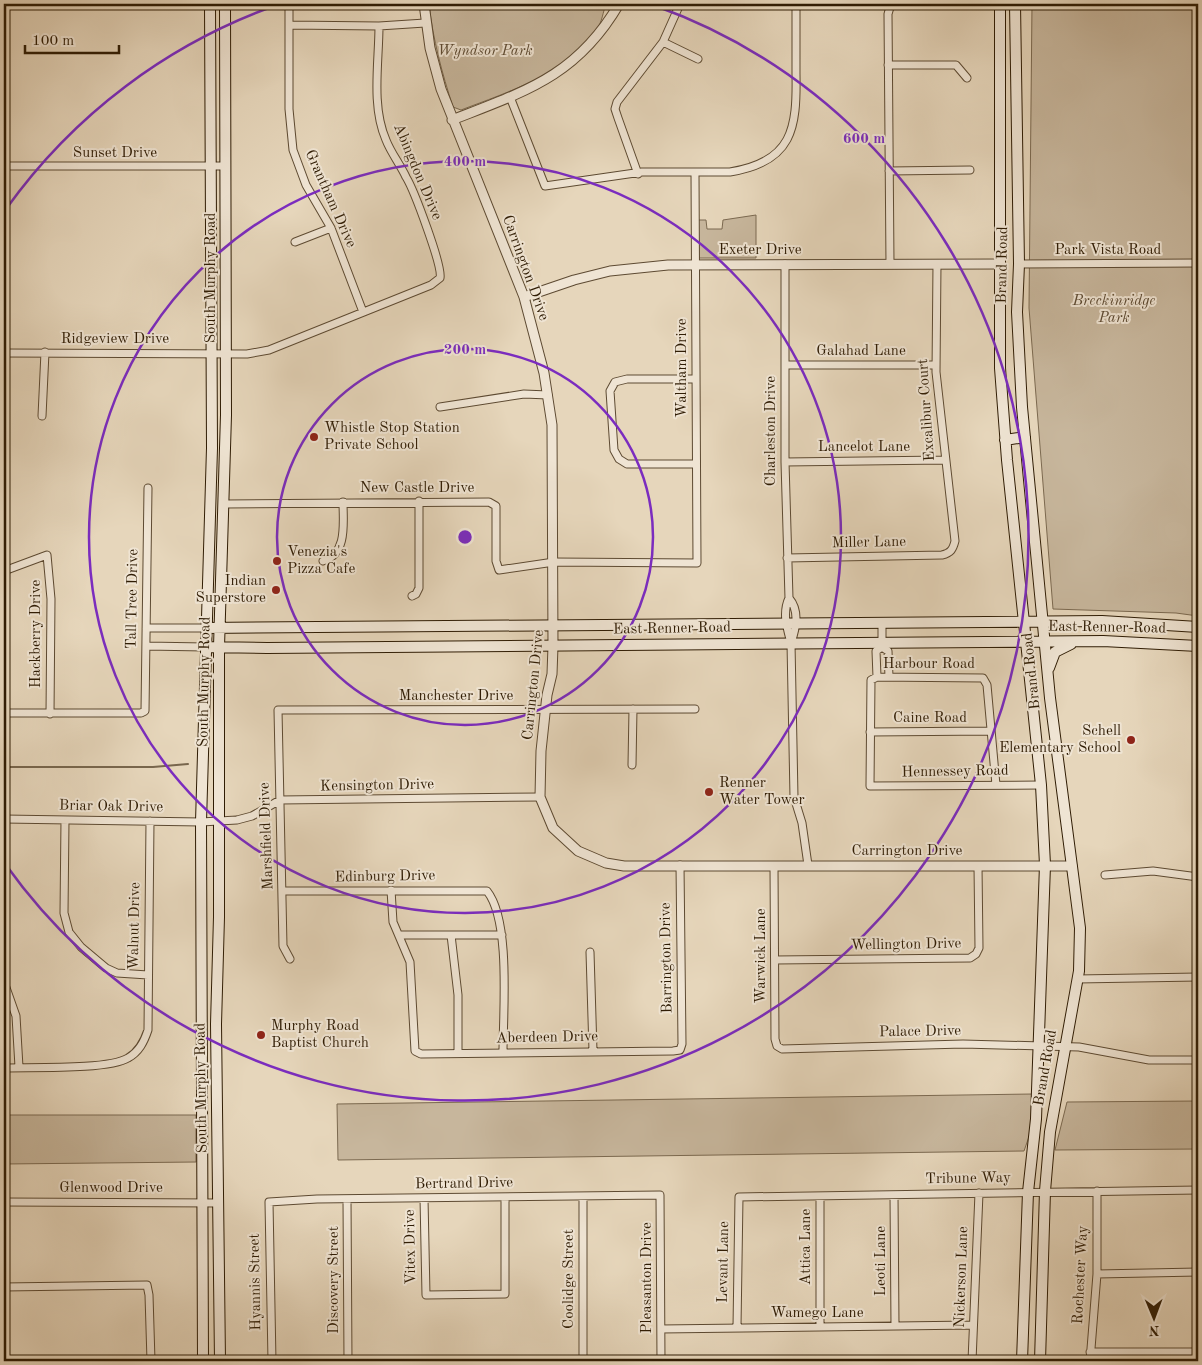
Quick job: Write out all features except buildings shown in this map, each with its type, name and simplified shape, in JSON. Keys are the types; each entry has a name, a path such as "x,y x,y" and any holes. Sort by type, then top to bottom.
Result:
{"main road":[{"name":"South Murphy Road","path":"203,1361 200,822 204,647 212,448 210,4"},
{"name":"South Murphy Road","path":"220,1361 217,984 220,628 226,354 225,4"},
{"name":"Brand Road","path":"1000,4 1000,368 1005,440 1041,785 1045,865 1037,1047 1036,1119 1028,1192 1022,1361"},
{"name":"Brand Road","path":"1015,4 1019,264 1017,312 1025,437 1047,674 1080,928 1077,979 1050,1132 1045,1191 1040,1361"},
{"path":"1000,264 1019,264"},
{"path":"1005,440 1025,437"},
{"name":"East Renner Road","path":"205,628 1024,622 1149,622 1198,627"},
{"name":"East Renner Road","path":"204,647 1027,642 1151,642 1198,646"},
{"path":"1047,674 1056,652 1065,645 1078,642"},
{"path":"201,984 217,984"}],"street":[{"name":"Grantham Drive","path":"289,4 289,109 293,150 306,185 330,228 363,312"},
{"name":"Carrington Drive","path":"424,4 425,23 433,64 452,120 524,297 548,395 552,424 554,625 552,674 545,709 540,797 553,828 578,851 606,863 624,866 774,866 808,864 1072,866"},
{"path":"452,120 510,97 544,81 564,68 584,51 603,29 619,4"},
{"path":"638,174 615,109 617,102 663,42 680,4"},
{"path":"510,97 545,186 642,172 695,173 745,170 774,155 787,140 795,122 796,4"},
{"path":"890,264 888,14 891,4"},
{"path":"289,25 379,26 425,23"},
{"name":"Abingdon Drive","path":"226,354 247,354 268,350 431,285 441,275 414,194 383,131 378,106 379,26"},
{"path":"663,42 698,59"},
{"path":"888,65 956,65 967,78"},
{"name":"Sunset Drive","path":"4,166 226,166"},
{"path":"889,171 970,170"},
{"name":"Waltham Drive","path":"695,173 697,563"},
{"path":"295,242 330,228"},
{"name":"Park Vista Road","path":"1019,264 1198,263"},
{"name":"Exeter Drive","path":"524,297 574,280 610,271 639,267 696,264 1000,264"},
{"name":"Charleston Drive","path":"785,264 785,462 789,598 786,605 786,625 791,643 794,797 802,823 808,864"},
{"name":"Excalibur Court","path":"937,264 936,365 944,460 955,541 951,551"},
{"path":"42,416 45,352"},
{"name":"Ridgeview Drive","path":"4,353 226,354"},
{"name":"Galahad Lane","path":"785,365 936,365"},
{"path":"696,379 627,379 615,382 610,391 614,450 619,459 627,464 696,464"},
{"path":"440,407 524,394 548,395"},
{"name":"Lancelot Lane","path":"785,462 944,460"},
{"name":"Tall Tree Drive","path":"50,714 141,713 145,711 148,488"},
{"path":"323,561 335,555 341,544 343,502"},
{"path":"412,596 416,594 419,588 419,502"},
{"name":"New Castle Drive","path":"224,504 489,502 496,506 496,561 499,570 554,562 697,563"},
{"name":"Miller Lane","path":"787,558 942,555 951,551"},
{"name":"Hackberry Drive","path":"4,570 47,555 51,599 50,714"},
{"name":"Charleston Drive","path":"789,598 794,604 797,625 791,643"},
{"path":"870,732 870,686 875,678 876,651 882,644 882,624"},
{"name":"East Renner Road","path":"146,628 205,628"},
{"path":"882,644 888,650 889,677"},
{"name":"East Renner Road","path":"146,646 204,647"},
{"name":"Harbour Road","path":"875,678 977,676 985,680 991,731"},
{"path":"632,765 634,709"},
{"name":"Manchester Drive","path":"278,710 695,709"},
{"name":"Marshfield Drive","path":"278,710 283,946 290,959"},
{"path":"4,713 50,714"},
{"path":"991,731 996,785"},
{"name":"Caine Road","path":"870,732 991,731"},
{"name":"Hennessey Road","path":"870,732 870,786 1041,785"},
{"name":"Kensington Drive","path":"218,821 252,816 280,800 540,797"},
{"name":"Briar Oak Drive","path":"4,819 218,821"},
{"path":"64,820 64,914 69,932 81,947 106,968 117,973 148,975"},
{"name":"Walnut Drive","path":"19,1067 119,1063 137,1052 144,1042 148,1030 150,821"},
{"name":"Barrington Drive","path":"680,866 682,1044 680,1050"},
{"name":"Warwick Lane","path":"774,866 775,1039 777,1046"},
{"name":"Wellington Drive","path":"775,960 970,958 976,954 979,948 978,866"},
{"path":"1105,875 1153,871 1198,877"},
{"path":"391,890 391,912 399,935 502,935 503,1052"},
{"name":"Edinburg Drive","path":"283,891 487,890 498,912 502,935"},
{"name":"Aberdeen Drive","path":"399,935 410,962 415,1051 421,1054 680,1050"},
{"path":"451,936 457,985 458,1053"},
{"path":"590,952 593,1051"},
{"path":"1077,979 1198,977"},
{"path":"4,982 16,1016 19,1067 4,1068"},
{"name":"Palace Drive","path":"777,1046 782,1049 963,1044 1065,1047 1114,1052 1149,1060 1198,1060"},
{"name":"Tribune Way","path":"738,1197 1198,1190"},
{"name":"Rochester Way","path":"1090,1361 1097,1274 1097,1191"},
{"name":"Nickerson Lane","path":"972,1361 979,1193"},
{"name":"Bertrand Drive","path":"269,1202 347,1199 660,1195"},
{"name":"Pleasanton Drive","path":"660,1195 661,1361"},
{"name":"Leoti Lane","path":"894,1195 895,1326"},
{"name":"Coolidge Street","path":"583,1196 583,1361"},
{"name":"Attica Lane","path":"820,1196 820,1327"},
{"name":"Vitex Drive","path":"424,1198 426,1295 505,1294 505,1197"},
{"name":"Levant Lane","path":"737,1328 738,1197"},
{"name":"Discovery Street","path":"347,1199 348,1361"},
{"name":"Glenwood Drive","path":"4,1202 218,1203"},
{"name":"Hyannis Street","path":"269,1202 272,1361"},
{"path":"1097,1274 1198,1272"},
{"path":"4,1287 147,1285 151,1361"},
{"name":"Wamego Lane","path":"661,1329 973,1325"},
{"path":"1090,1352 1198,1352"}],"green space":[{"name":"Wyndsor Park","path":"429,4 606,4 597,29 571,58 517,88 461,110 453,107 449,94 435,43"},
{"name":"Breckinridge Park","path":"1032,4 1198,4 1198,616 1176,613 1053,609 1029,308"},
{"path":"756,215 756,258 699,258 698,220 706,220 707,229 722,229 723,220"},
{"path":"1033,1094 1032,1128 1024,1151 338,1160 337,1104"},
{"path":"1198,1101 1198,1149 1055,1150 1067,1102"},
{"path":"4,1115 196,1115 196,1162 4,1164"}],"waterway":[{"path":"4,767 153,767 188,764"}],"place":[{"name":"Whistle Stop Station Private School","path":"314,437"},
{"name":"Venezia's Pizza Cafe","path":"277,561"},
{"name":"Indian Superstore","path":"276,590"},
{"name":"Schell Elementary School","path":"1131,740"},
{"name":"Renner Water Tower","path":"709,792"},
{"name":"Murphy Road Baptist Church","path":"261,1035"}]}
